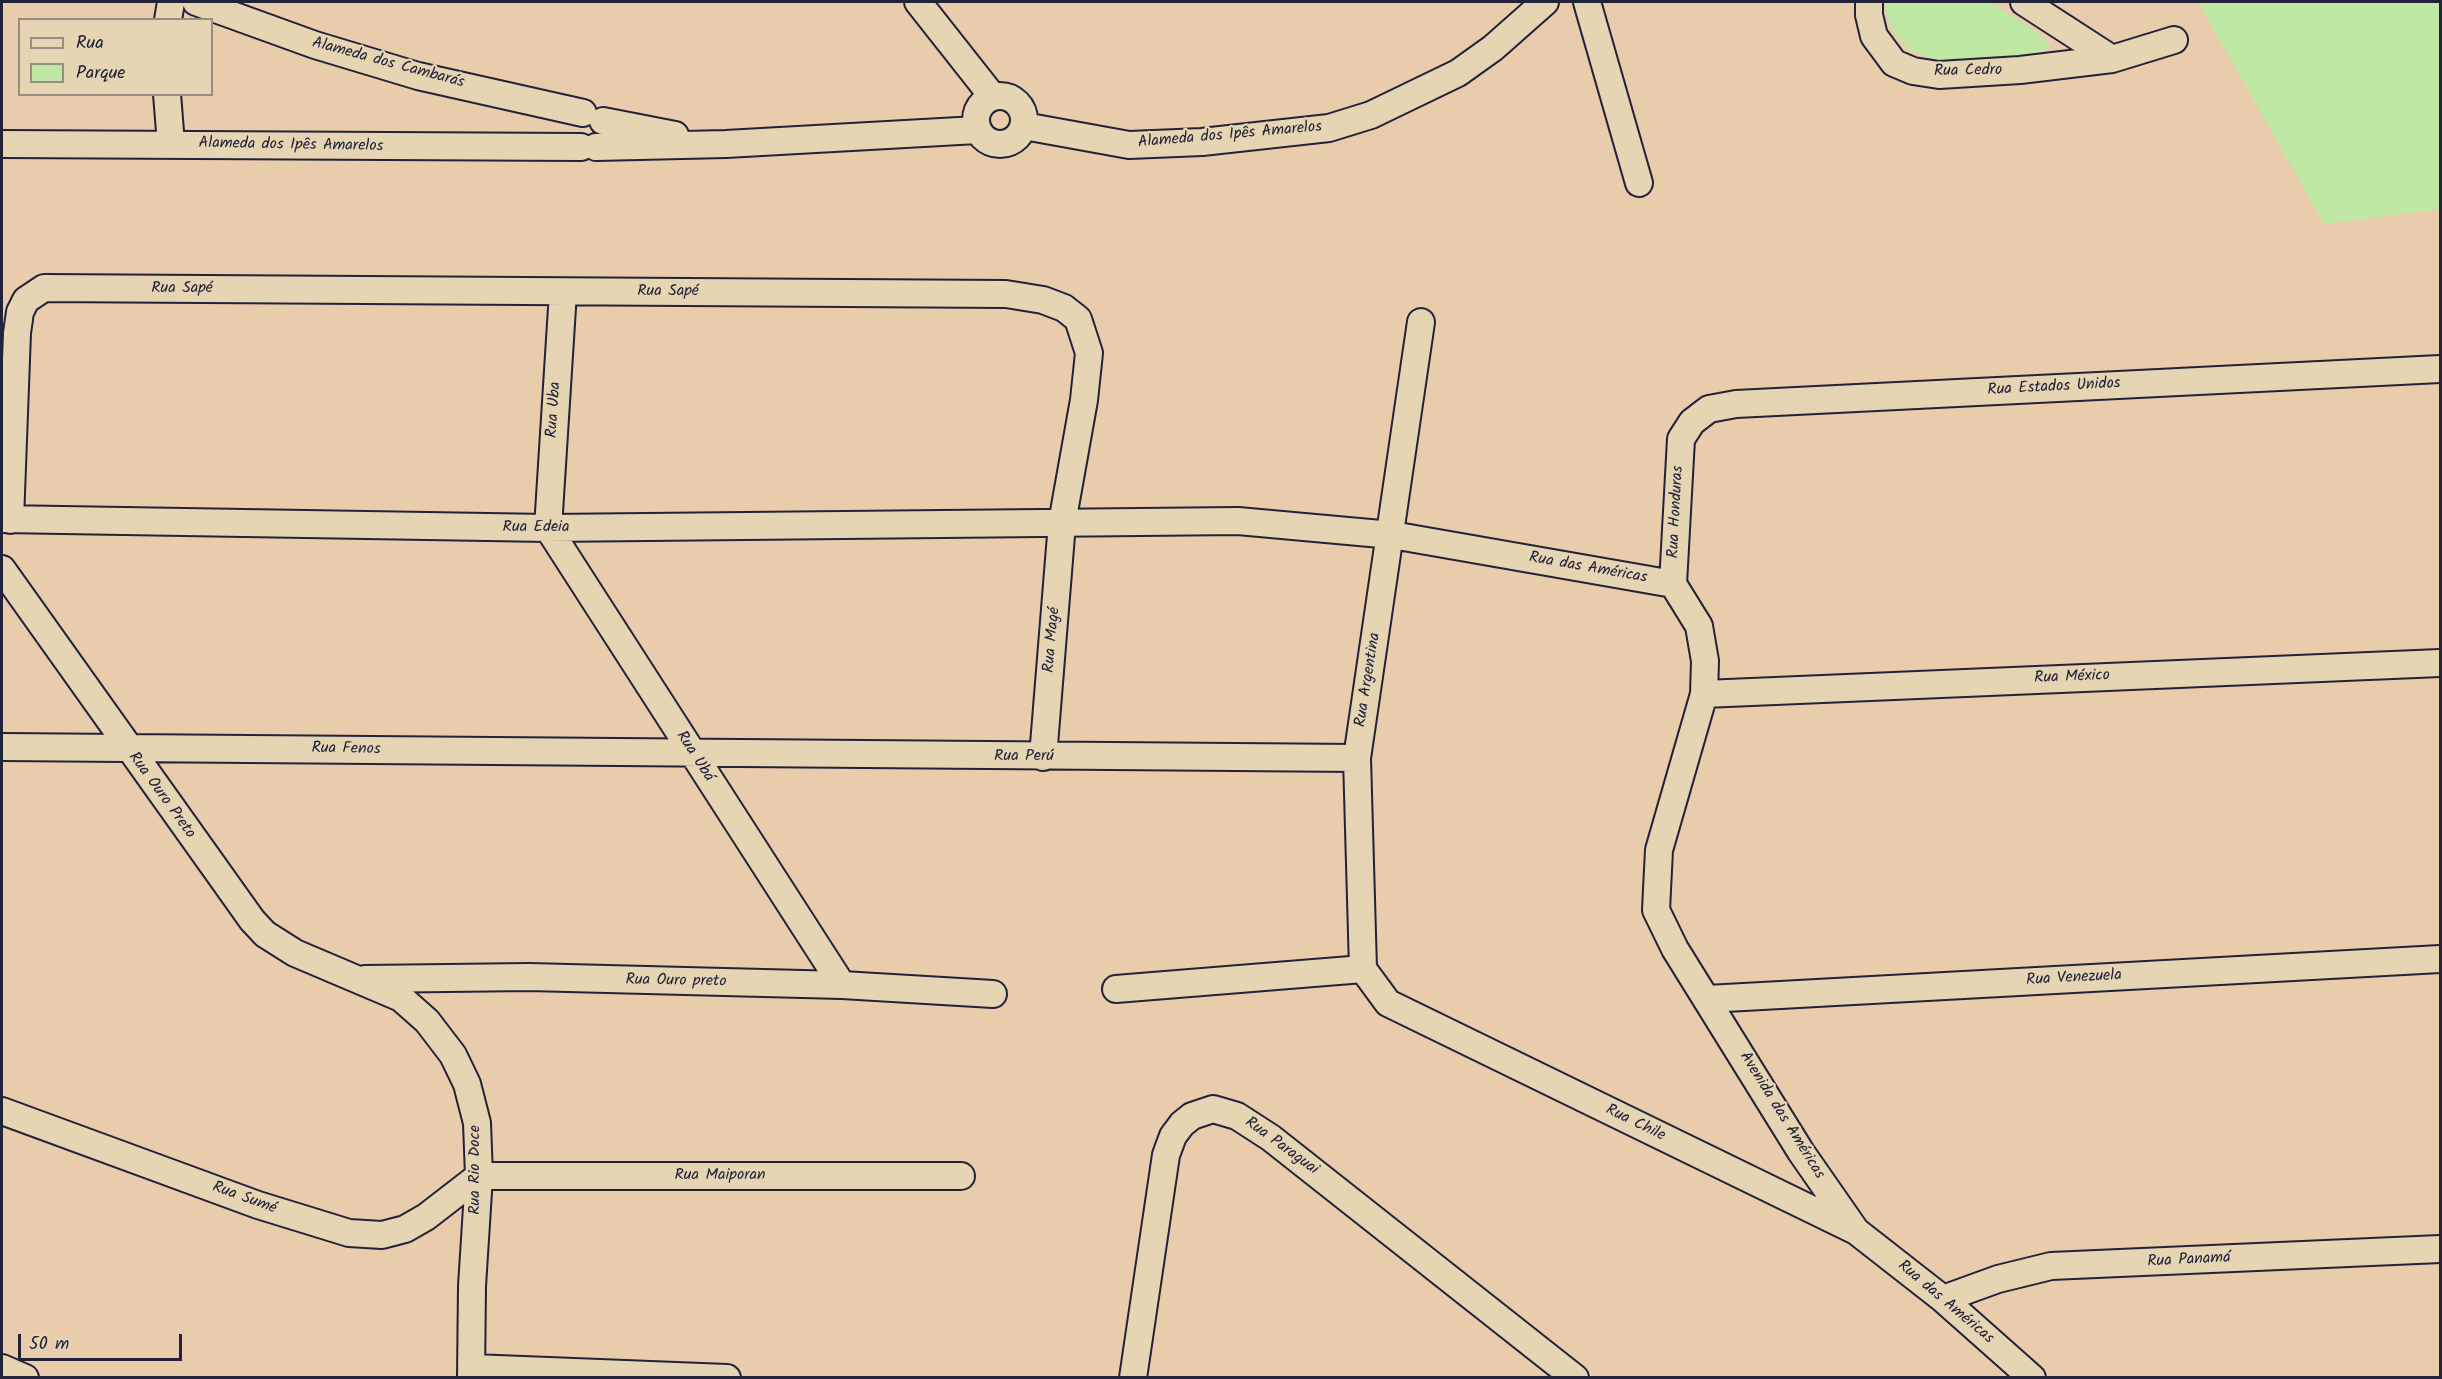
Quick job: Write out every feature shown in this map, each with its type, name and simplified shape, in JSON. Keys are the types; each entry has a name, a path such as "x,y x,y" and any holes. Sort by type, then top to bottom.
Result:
{"street":[{"path":"168,18 171,2"},
{"name":"Alameda dos Cambarás","path":"196,2 315,45 418,76 593,117 726,144"},
{"path":"918,2 993,97"},
{"name":"Alameda dos Ipês Amarelos","path":"1024,126 1129,145 1202,142 1329,128 1371,115 1458,73 1509,34 1545,2"},
{"path":"1587,2 1639,183"},
{"name":"Rua Cedro","path":"1869,2 1869,15 1874,36 1894,63 1913,71 1938,75 2020,70 2112,59 2174,40"},
{"path":"2024,2 2112,59"},
{"path":"167,96 171,144"},
{"path":"993,97 1012,99 1020,106 1024,126 1019,135 1002,145 983,138 977,130 975,120 984,102 993,97"},
{"path":"589,147 605,135 593,117"},
{"name":"Alameda dos Ipês Amarelos","path":"2,144 589,147 726,144 977,130"},
{"name":"Rua Sapé","path":"6,519 17,333 26,300 44,288 1006,294 1043,300 1064,308 1078,319 1089,353 1084,400 1062,523"},
{"name":"Rua Uba","path":"548,528 563,291"},
{"name":"Rua Argentina","path":"1363,969 1357,758 1392,535 1421,322"},
{"name":"Rua Estados Unidos","path":"1681,439 1692,422 1709,408 1736,404 2440,369"},
{"name":"Rua Honduras","path":"1673,584 1681,439"},
{"name":"Rua Edeia","path":"6,519 548,528 1062,523"},
{"name":"Rua das Américas","path":"1062,523 1238,521 1392,535 1673,584"},
{"name":"Rua Magé","path":"1043,757 1062,523"},
{"name":"Rua Ubá","path":"548,528 691,754 842,985"},
{"name":"Rua Ouro Preto","path":"2,569 126,747 252,920 266,934 295,953 359,979"},
{"path":"1673,584 1699,626 1705,661 1704,694 1659,850 1656,910 1665,930 1707,999"},
{"name":"Rua México","path":"1704,694 2440,663"},
{"name":"Rua Fenos","path":"2,747 691,754"},
{"name":"Rua Perú","path":"691,754 1357,758"},
{"name":"Rua Venezuela","path":"1707,999 2440,959"},
{"path":"1116,989 1363,969"},
{"name":"Rua Chile","path":"1363,969 1388,1003 1414,1017 1856,1231"},
{"name":"Rua Ouro preto","path":"359,979 529,977 842,985 993,994"},
{"name":"Rua Rio Doce","path":"359,979 401,998 427,1021 453,1055 467,1084 477,1123 479,1176 471,1286 472,1372"},
{"name":"Avenida das Américas","path":"1707,999 1801,1152 1856,1231"},
{"name":"Rua Paraguai","path":"1134,1377 1167,1155 1173,1136 1182,1124 1192,1116 1213,1109 1237,1116 1271,1138 1575,1377"},
{"name":"Rua Sumé","path":"2,1111 258,1204 349,1233 382,1235 405,1228 426,1217 479,1176"},
{"name":"Rua Maiporan","path":"479,1176 962,1176"},
{"name":"Rua das Américas","path":"1856,1231 1943,1299 2032,1377"},
{"name":"Rua Panamá","path":"1943,1299 1998,1279 2051,1266 2440,1249"},
{"path":"2,1368 25,1377"},
{"path":"472,1372 727,1377"}],"green space":[{"path":"1885,2 1989,2 2040,34 2050,45 2042,52 2029,55 1939,61 1911,51 1894,33 1886,13"},
{"path":"2198,2 2440,2 2440,209 2324,224"}]}
